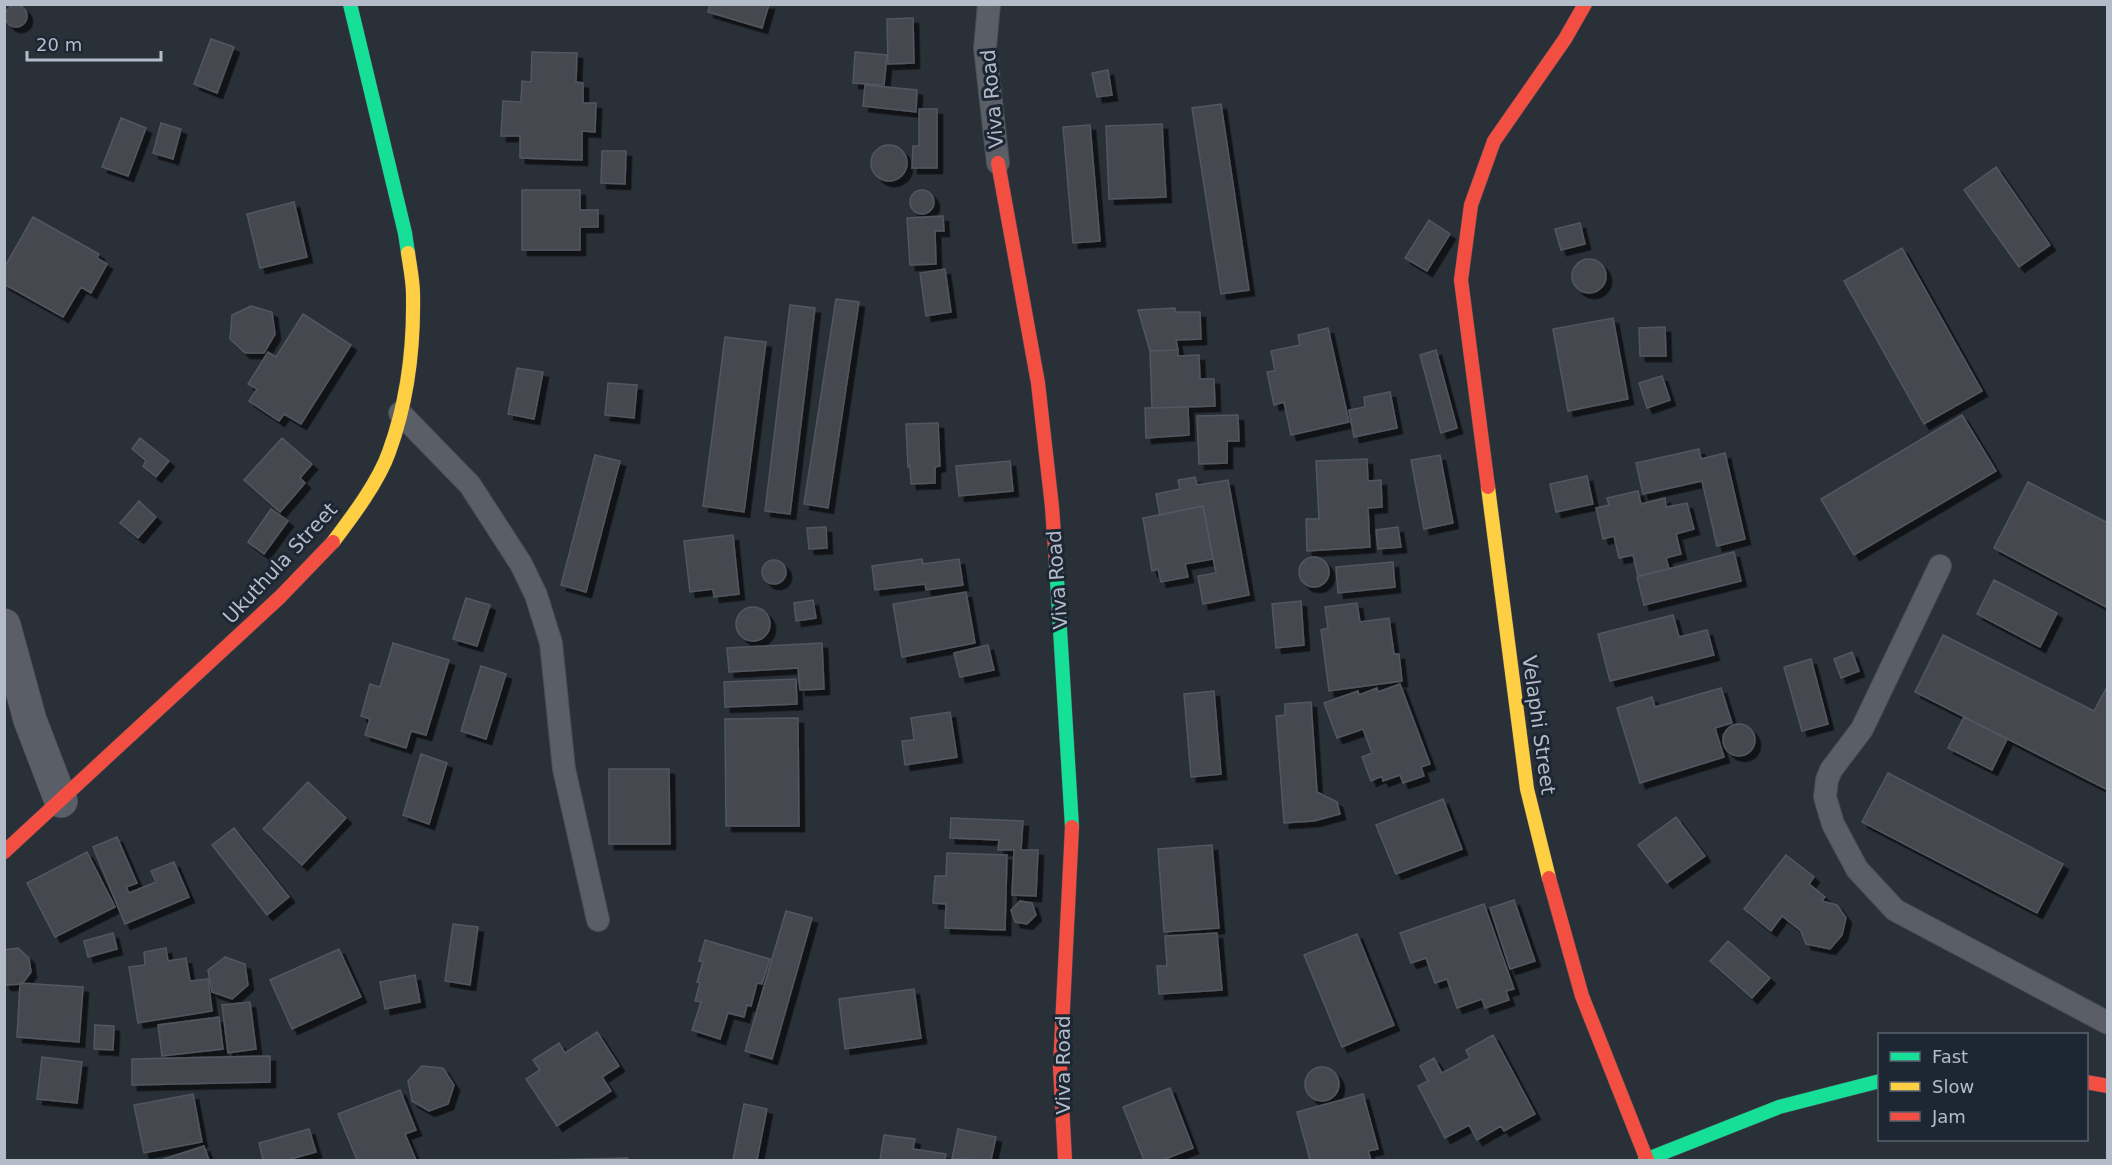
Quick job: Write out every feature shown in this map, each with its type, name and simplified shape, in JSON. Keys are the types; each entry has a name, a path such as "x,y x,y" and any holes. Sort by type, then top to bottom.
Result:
{"street":[{"name":"Ukuthula Street","path":"4,852 280,597 334,541 363,501 389,454 400,413 411,354 412,283 405,233 350,4"},
{"name":"Velaphi Street","path":"1585,4 1565,39 1494,141 1471,205 1461,280 1527,789 1546,868 1582,996 1646,1160"},
{"name":"Viva Road","path":"998,164 1038,383 1052,507 1071,817 1060,1067 1065,1161"},
{"path":"4,625 30,720 61,801"},
{"path":"1646,1160 1779,1107 1878,1082"},
{"path":"2088,1082 2108,1086"}],"lane":[{"name":"Viva Road","path":"989,4 985,48 998,164"},
{"path":"400,413 470,485 521,564 536,595 551,643 564,770 598,920"},
{"path":"1940,566 1862,729 1831,770 1827,780 1826,797 1833,824 1857,869 1896,910 2108,1023"}],"building":[{"path":"710,4 769,4 762,28 708,12"},
{"path":"16,5 24,8 27,16 24,24 16,27 8,24 5,16 8,8"},
{"path":"913,18 914,63 888,64 887,19"},
{"path":"211,39 234,47 217,93 194,84"},
{"path":"532,52 577,53 576,82 583,83 583,103 596,103 595,132 582,131 582,160 520,158 520,136 501,136 503,101 521,102 522,81 531,82"},
{"path":"855,52 887,55 884,85 853,83"},
{"path":"1108,70 1112,95 1097,97 1092,73"},
{"path":"865,85 917,90 916,112 863,106"},
{"path":"1221,104 1249,290 1221,294 1192,108"},
{"path":"919,109 937,109 937,168 912,168 913,146 919,146"},
{"path":"121,118 146,128 128,176 102,167"},
{"path":"161,123 181,129 173,159 153,153"},
{"path":"1162,124 1166,197 1109,199 1106,126"},
{"path":"1090,125 1100,241 1073,243 1063,127"},
{"path":"889,145 902,150 907,163 902,176 889,181 876,176 871,163 876,150"},
{"path":"602,151 626,151 625,184 601,183"},
{"path":"1996,167 2050,245 2019,267 1964,190"},
{"path":"522,190 580,190 580,210 598,210 598,227 580,227 580,250 522,250"},
{"path":"922,190 931,193 934,202 931,211 922,214 913,211 910,202 913,193"},
{"path":"294,202 307,257 260,268 247,214"},
{"path":"943,216 944,231 935,231 936,264 910,265 907,218"},
{"path":"33,217 99,254 97,258 107,264 91,293 81,287 63,317 4,284 4,268"},
{"path":"1429,220 1450,234 1427,271 1405,258"},
{"path":"1580,223 1585,244 1561,250 1555,229"},
{"path":"1902,248 1982,391 1924,424 1844,281"},
{"path":"1589,259 1601,264 1606,276 1601,288 1589,293 1577,288 1572,276 1577,264"},
{"path":"945,269 951,312 926,316 920,273"},
{"path":"836,299 859,302 828,508 804,504"},
{"path":"790,305 815,308 790,514 765,511"},
{"path":"251,306 272,312 275,334 264,353 245,353 230,339 232,315"},
{"path":"1175,308 1175,312 1200,312 1201,339 1176,340 1178,350 1150,351 1138,310"},
{"path":"303,314 351,345 301,424 284,414 279,421 249,401 257,389 248,384 268,352 276,357"},
{"path":"1613,318 1628,399 1568,411 1553,329"},
{"path":"1665,327 1666,356 1640,356 1639,328"},
{"path":"1328,328 1349,422 1291,435 1284,402 1274,405 1267,372 1275,371 1271,351 1300,345 1298,335"},
{"path":"725,337 766,342 744,512 703,506"},
{"path":"1178,350 1178,356 1199,355 1200,379 1214,379 1215,406 1152,408 1150,351"},
{"path":"1436,350 1457,428 1441,433 1420,355"},
{"path":"517,368 543,372 534,419 508,414"},
{"path":"1662,376 1670,400 1647,408 1639,383"},
{"path":"608,383 637,385 634,418 605,415"},
{"path":"1390,392 1397,428 1354,437 1349,410 1365,407 1364,397"},
{"path":"1188,407 1189,435 1146,438 1145,408"},
{"path":"1238,415 1239,441 1227,441 1227,463 1199,464 1197,416"},
{"path":"1962,415 1996,471 1854,555 1821,499"},
{"path":"938,423 940,466 935,467 935,483 911,484 906,424"},
{"path":"140,438 169,461 156,477 143,466 146,461 132,449"},
{"path":"282,438 312,464 300,478 305,483 280,512 244,480"},
{"path":"1699,449 1701,459 1725,453 1745,539 1717,546 1702,481 1643,494 1636,463"},
{"path":"595,455 620,461 586,592 561,585"},
{"path":"1440,455 1453,523 1424,529 1411,460"},
{"path":"1367,459 1368,481 1381,480 1382,507 1368,508 1370,547 1307,551 1306,519 1319,519 1316,461"},
{"path":"1010,461 1013,491 959,496 956,466"},
{"path":"1587,476 1593,504 1556,512 1550,484"},
{"path":"1195,477 1197,485 1228,480 1249,595 1203,604 1198,576 1216,573 1203,506 1160,515 1156,494 1180,489 1178,480"},
{"path":"2028,482 2108,523 2108,608 1994,548"},
{"path":"1638,491 1641,504 1665,498 1666,507 1687,503 1694,529 1676,534 1681,554 1666,558 1669,569 1638,576 1633,555 1619,558 1614,536 1603,539 1596,508 1609,505 1607,498"},
{"path":"139,501 156,517 138,538 120,523"},
{"path":"1203,506 1213,559 1185,564 1188,577 1161,582 1158,569 1152,571 1143,518"},
{"path":"271,509 288,521 264,554 248,542"},
{"path":"826,527 827,548 809,549 807,528"},
{"path":"1398,527 1401,547 1378,549 1376,530"},
{"path":"733,535 739,594 714,597 713,589 690,592 684,541"},
{"path":"1734,552 1741,581 1644,605 1637,577"},
{"path":"1314,557 1325,561 1329,572 1325,583 1314,587 1303,583 1299,572 1303,561"},
{"path":"922,559 923,564 959,559 963,585 926,590 925,584 875,590 872,566"},
{"path":"774,560 779,561 785,567 785,577 779,583 774,584 769,583 763,577 762,572 763,567 769,561"},
{"path":"1393,562 1395,587 1338,593 1336,567"},
{"path":"1994,580 2057,613 2040,647 1977,614"},
{"path":"966,592 975,643 902,657 893,604"},
{"path":"466,598 490,605 477,646 453,639"},
{"path":"813,600 816,618 796,621 794,603"},
{"path":"1301,601 1304,645 1276,648 1272,604"},
{"path":"1357,603 1360,622 1389,618 1394,654 1399,654 1402,681 1329,691 1321,630 1328,628 1325,607"},
{"path":"753,607 765,612 770,624 765,636 753,641 741,636 736,624 741,612"},
{"path":"1673,615 1679,637 1707,630 1714,655 1610,681 1598,634"},
{"path":"1943,635 2094,711 2108,685 2108,790 1915,692"},
{"path":"393,643 449,660 426,735 411,731 406,748 365,735 370,719 361,716 370,684 380,687"},
{"path":"822,643 824,689 800,690 798,668 729,672 727,648"},
{"path":"988,645 994,670 960,677 954,653"},
{"path":"1852,652 1859,671 1841,678 1834,659"},
{"path":"1811,659 1828,724 1802,731 1784,667"},
{"path":"481,666 506,674 486,739 461,731"},
{"path":"796,679 797,704 725,707 724,682"},
{"path":"1400,684 1430,764 1421,767 1424,776 1403,783 1400,775 1383,781 1382,776 1371,781 1362,757 1372,753 1363,729 1337,738 1324,703 1358,691 1359,695 1377,688 1378,692"},
{"path":"1721,688 1732,723 1715,728 1724,757 1640,783 1617,708 1652,697 1655,707"},
{"path":"1214,691 1221,774 1191,777 1184,694"},
{"path":"1311,702 1317,792 1337,802 1340,814 1314,821 1284,823 1276,716 1285,715 1285,704"},
{"path":"950,712 957,757 905,765 902,741 914,740 911,718"},
{"path":"1964,717 2007,739 1992,770 1948,748"},
{"path":"798,718 799,826 726,826 725,719"},
{"path":"1739,724 1750,729 1755,740 1750,751 1739,756 1728,751 1723,740 1728,729"},
{"path":"421,754 447,763 429,824 403,815"},
{"path":"609,769 669,769 670,844 609,844"},
{"path":"1888,773 2063,864 2037,913 1862,822"},
{"path":"308,782 346,818 302,865 263,829"},
{"path":"1443,799 1462,849 1396,874 1376,825"},
{"path":"1676,817 1705,856 1667,883 1638,845"},
{"path":"951,818 1023,821 1021,850 1038,850 1036,896 1012,895 1014,850 998,850 999,840 950,838"},
{"path":"234,828 289,897 267,915 212,845"},
{"path":"117,837 137,883 126,887 129,893 156,882 151,871 174,862 189,897 125,924 93,847"},
{"path":"1212,845 1219,928 1164,932 1158,849"},
{"path":"87,852 115,907 55,937 27,883"},
{"path":"947,853 1007,855 1005,930 945,928 946,904 933,903 935,876 946,876"},
{"path":"1786,855 1814,877 1809,884 1825,897 1822,901 1837,905 1846,918 1842,935 1830,949 1806,944 1801,931 1782,916 1771,931 1744,909"},
{"path":"1514,900 1535,961 1510,969 1490,908"},
{"path":"1020,901 1032,903 1036,915 1027,924 1015,922 1011,910"},
{"path":"1484,904 1514,989 1506,991 1509,1000 1485,1008 1482,999 1457,1008 1447,979 1435,983 1426,958 1411,963 1400,933"},
{"path":"786,911 812,918 772,1059 745,1051"},
{"path":"453,924 478,927 470,985 445,981"},
{"path":"113,933 117,949 88,957 84,941"},
{"path":"1217,933 1222,990 1159,994 1157,966 1167,966 1165,936"},
{"path":"1357,934 1394,1025 1342,1047 1304,955"},
{"path":"705,940 770,959 762,984 757,983 751,1006 747,1005 744,1017 728,1013 720,1039 692,1030 701,1002 695,1001 700,983 697,982 703,962 699,961"},
{"path":"1728,941 1770,978 1752,998 1710,961"},
{"path":"18,948 29,958 31,972 22,984 7,985 4,983 4,950"},
{"path":"166,948 168,961 186,958 190,981 208,979 212,1011 138,1023 129,967 145,965 144,952"},
{"path":"339,949 361,997 292,1029 270,980"},
{"path":"225,957 245,964 248,985 232,999 212,992 208,970"},
{"path":"415,975 420,1002 385,1009 380,982"},
{"path":"20,983 83,987 79,1042 17,1037"},
{"path":"914,989 921,1038 845,1049 839,999"},
{"path":"250,1002 256,1049 228,1053 222,1005"},
{"path":"219,1017 223,1049 162,1056 158,1025"},
{"path":"95,1025 114,1026 113,1050 94,1049"},
{"path":"597,1032 619,1066 602,1077 611,1091 557,1126 526,1079 540,1070 533,1060 559,1043 565,1053"},
{"path":"1493,1035 1535,1114 1504,1131 1501,1126 1477,1140 1469,1125 1445,1138 1418,1086 1428,1081 1420,1066 1434,1058 1442,1073 1470,1058 1466,1050"},
{"path":"270,1056 270,1082 132,1085 132,1059"},
{"path":"42,1057 82,1062 77,1103 37,1099"},
{"path":"422,1066 443,1068 454,1085 448,1104 429,1111 412,1101 408,1081"},
{"path":"1322,1067 1334,1072 1339,1084 1334,1096 1322,1101 1310,1096 1305,1084 1310,1072"},
{"path":"1170,1088 1193,1148 1163,1160 1144,1160 1123,1107"},
{"path":"400,1090 416,1130 405,1134 416,1160 357,1160 338,1114"},
{"path":"193,1094 202,1142 144,1153 134,1105"},
{"path":"1363,1094 1378,1149 1368,1151 1371,1160 1310,1160 1297,1112"},
{"path":"744,1104 767,1109 757,1160 733,1160"},
{"path":"309,1129 316,1152 287,1160 263,1160 259,1143"},
{"path":"958,1129 996,1137 991,1160 952,1159"},
{"path":"884,1135 915,1139 913,1149 946,1154 945,1160 880,1160"},
{"path":"204,1146 209,1160 161,1160"},
{"path":"628,1158 628,1160 537,1160"}],"traffic: fast":[{"path":"350,4 408,253"},
{"path":"1056,563 1072,827"},
{"path":"1645,1160 1779,1107 1878,1082"}],"traffic: slow":[{"path":"333,542 379,475 389,452 400,414 408,374 413,314 413,289 408,253"},
{"path":"1488,487 1527,789 1549,878"}],"traffic: jam":[{"path":"1488,487 1461,280 1471,205 1494,141 1565,39 1585,4"},
{"path":"998,163 1038,383 1056,563"},
{"path":"4,852 280,597 333,542"},
{"path":"1065,1160 1060,1067 1072,827"},
{"path":"1549,878 1582,996 1647,1160"},
{"path":"2088,1082 2108,1086"}]}
